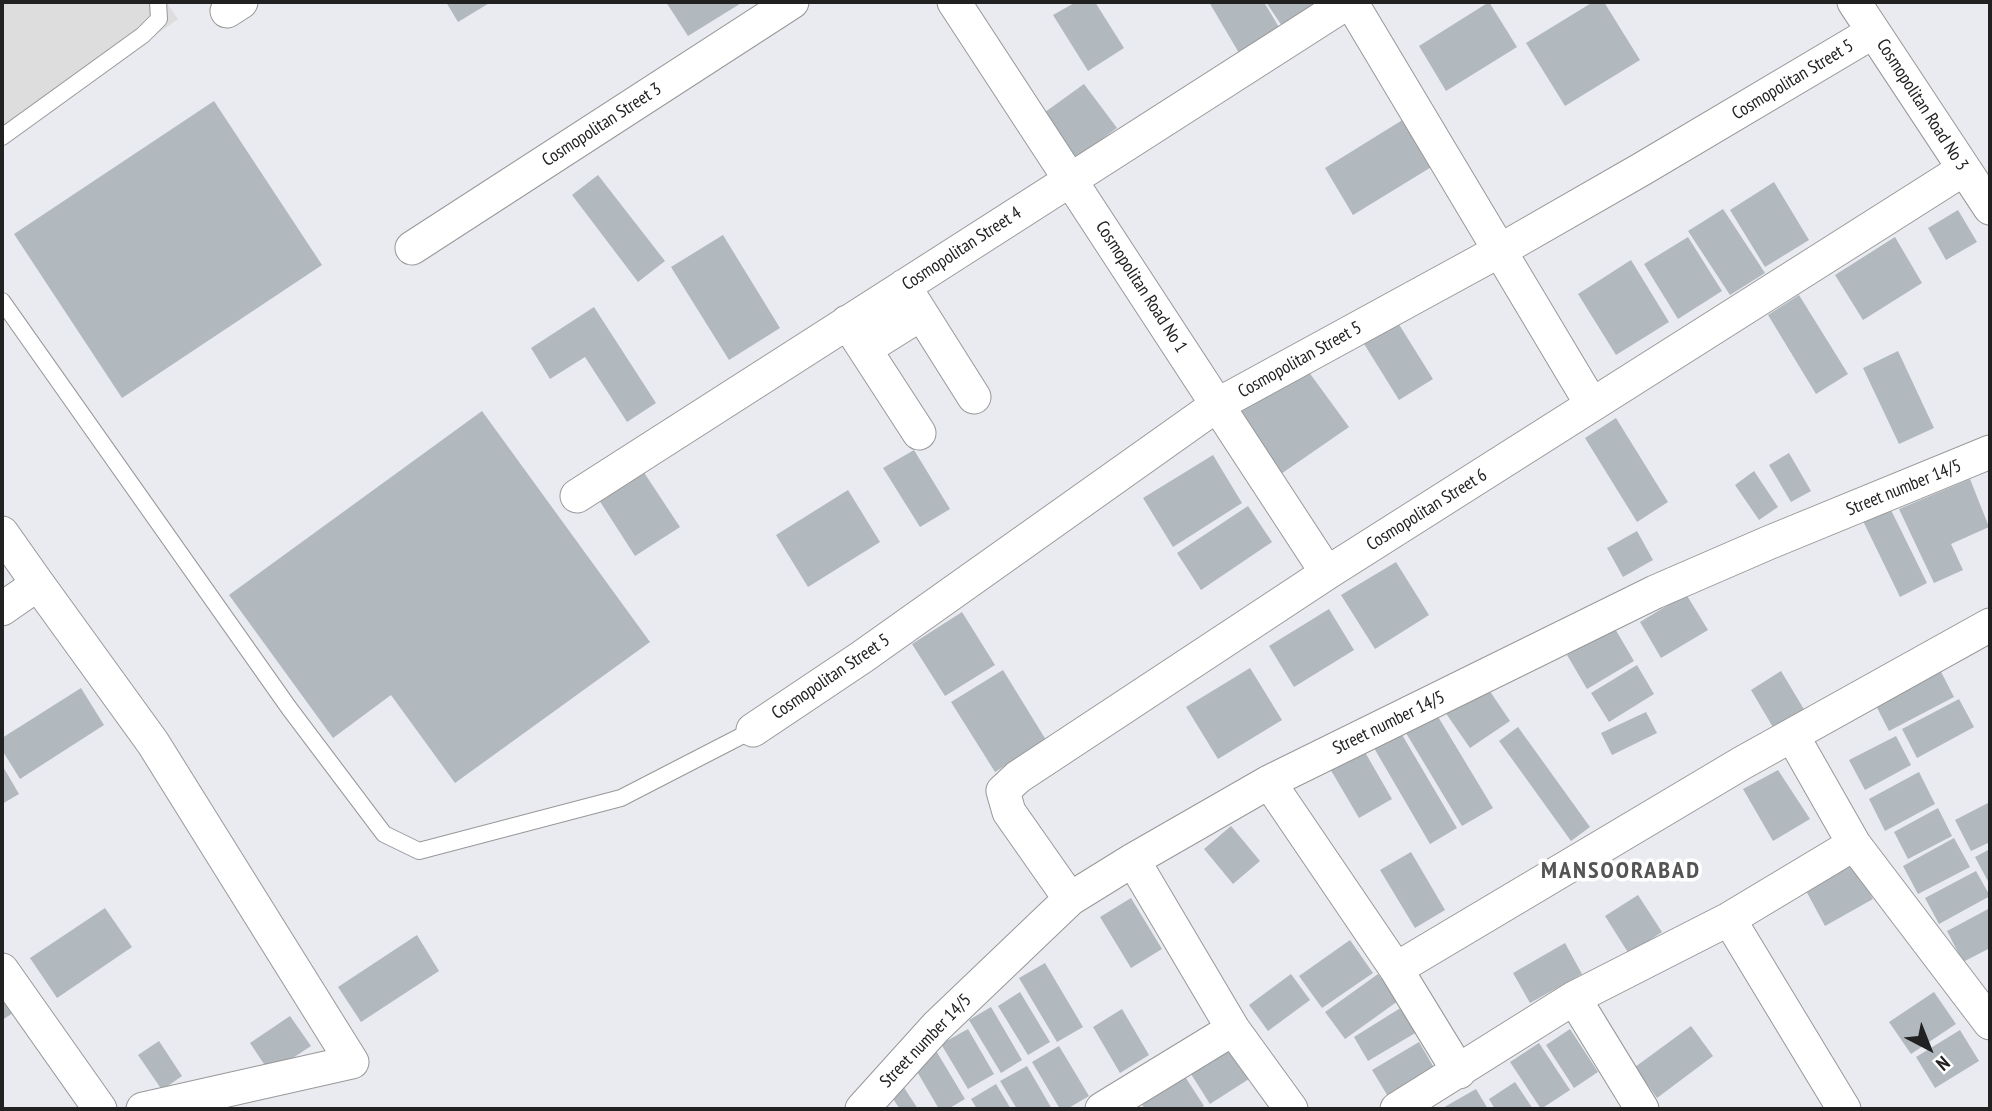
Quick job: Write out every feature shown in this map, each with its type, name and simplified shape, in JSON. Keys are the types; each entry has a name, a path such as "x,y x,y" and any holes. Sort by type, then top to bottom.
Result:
{"street":[{"name":"Cosmopolitan Street 3","path":"412,248 792,2"},
{"name":"Cosmopolitan Road No 1","path":"954,2 1327,573"},
{"name":"Cosmopolitan Street 4","path":"577,496 856,336 912,300 1070,179 1349,2"},
{"path":"1349,2 1592,405"},
{"name":"Cosmopolitan Road No 3","path":"1854,2 1990,208"},
{"name":"Cosmopolitan Street 5","path":"753,730 862,657 1217,405 1499,251 1874,32"},
{"name":"Cosmopolitan Street 6","path":"1070,899 1009,812 1003,791 1028,770 1327,573 1964,169"},
{"path":"912,300 974,397"},
{"path":"856,336 919,433"},
{"name":"Street number 14/5","path":"862,1109 936,1027 1070,899 1133,860 1269,782 1655,592 1990,452"},
{"path":"2,533 153,743 352,1062 143,1109"},
{"path":"2,609 38,583"},
{"path":"1396,970 1792,735 1990,625"},
{"path":"1792,735 1854,844 1990,1023"},
{"path":"1269,782 1396,970 1459,1072"},
{"path":"1397,1109 1574,998 1729,919 1854,844"},
{"path":"1133,860 1233,1029 1291,1109"},
{"path":"1729,919 1844,1109"},
{"path":"2,970 100,1109"},
{"path":"1574,998 1642,1109"},
{"path":"1107,1108 1233,1029"}],"lane":[{"path":"2,137 143,35 159,19 158,2"},
{"path":"2,301 289,708 384,834 419,850 621,799 753,730"}],"shaded area":[{"path":"2,2 166,2 178,19 2,145"}],"building":[{"path":"446,2 491,2 458,22"},
{"path":"666,2 743,2 688,36"},
{"path":"1076,2 1095,2 1124,48 1088,71 1053,15"},
{"path":"1209,2 1264,2 1280,29 1239,53"},
{"path":"1266,2 1321,2 1282,26"},
{"path":"1489,2 1517,47 1446,91 1419,46"},
{"path":"1593,2 1604,2 1640,60 1565,106 1526,43"},
{"path":"1084,84 1117,128 1074,160 1041,115"},
{"path":"214,101 322,265 122,398 14,234"},
{"path":"1404,119 1433,166 1353,215 1325,168"},
{"path":"598,175 665,261 638,282 572,195"},
{"path":"1774,182 1809,240 1765,267 1730,210"},
{"path":"1723,209 1765,273 1730,295 1688,231"},
{"path":"1958,210 1977,242 1946,260 1928,228"},
{"path":"723,235 780,328 729,360 671,267"},
{"path":"1688,237 1722,291 1678,319 1644,264"},
{"path":"1895,237 1922,283 1863,320 1835,275"},
{"path":"1631,260 1669,322 1616,355 1578,294"},
{"path":"1799,295 1848,374 1816,394 1768,315"},
{"path":"594,307 656,403 627,422 585,357 550,379 531,348"},
{"path":"1395,318 1433,379 1399,400 1361,339"},
{"path":"1898,351 1934,428 1899,444 1863,368"},
{"path":"1303,364 1349,427 1278,476 1236,411"},
{"path":"482,411 650,642 455,783 391,695 333,738 229,595"},
{"path":"1616,418 1668,502 1637,522 1585,438"},
{"path":"914,450 950,509 920,527 883,468"},
{"path":"1789,453 1811,491 1791,502 1769,465"},
{"path":"1213,455 1242,503 1173,547 1143,498"},
{"path":"643,471 680,527 635,556 599,500"},
{"path":"1754,471 1778,507 1759,520 1735,485"},
{"path":"1970,479 1989,527 1951,544 1963,570 1934,583 1899,509"},
{"path":"848,490 880,542 808,587 776,535"},
{"path":"1248,506 1272,542 1201,590 1177,553"},
{"path":"1890,508 1927,583 1900,597 1863,521"},
{"path":"1637,531 1653,560 1623,577 1607,548"},
{"path":"1396,562 1429,615 1375,649 1341,595"},
{"path":"1686,594 1708,630 1661,658 1640,622"},
{"path":"1329,609 1354,650 1294,687 1269,646"},
{"path":"962,612 995,665 945,696 912,644"},
{"path":"1614,627 1634,661 1587,689 1567,655"},
{"path":"1637,665 1654,694 1609,722 1591,693"},
{"path":"1938,666 1954,697 1889,731 1873,700"},
{"path":"1250,668 1282,720 1218,759 1186,707"},
{"path":"1003,670 1046,740 995,772 951,702"},
{"path":"1781,671 1805,711 1774,729 1751,690"},
{"path":"1485,684 1510,721 1470,748 1445,712"},
{"path":"81,688 104,725 20,779 2,750 2,738"},
{"path":"1959,699 1974,727 1917,758 1902,729"},
{"path":"1646,712 1657,733 1612,755 1601,733"},
{"path":"1437,715 1493,808 1462,826 1406,733"},
{"path":"1518,727 1590,827 1571,841 1499,741"},
{"path":"1401,733 1457,828 1430,844 1374,748"},
{"path":"1896,736 1911,765 1865,790 1849,760"},
{"path":"1362,747 1392,799 1359,818 1329,767"},
{"path":"2,765 19,794 2,804"},
{"path":"1778,770 1810,819 1773,841 1743,789"},
{"path":"1919,772 1935,804 1885,831 1869,799"},
{"path":"1990,802 1990,842 1971,851 1955,820"},
{"path":"1938,808 1952,836 1908,859 1894,832"},
{"path":"1231,826 1260,861 1233,884 1204,849"},
{"path":"1954,838 1970,867 1918,894 1903,866"},
{"path":"1990,849 1990,885 1975,857"},
{"path":"1411,852 1445,910 1415,928 1380,870"},
{"path":"1852,861 1873,899 1825,926 1804,887"},
{"path":"1976,871 1990,896 1939,924 1925,898"},
{"path":"1638,895 1662,932 1629,954 1605,916"},
{"path":"1131,898 1162,949 1131,968 1100,917"},
{"path":"105,908 132,947 57,998 30,958"},
{"path":"1990,908 1990,948 1963,962 1947,931"},
{"path":"417,935 439,971 361,1022 338,987"},
{"path":"1350,940 1373,973 1322,1008 1299,976"},
{"path":"1565,943 1582,974 1530,1003 1513,973"},
{"path":"1045,963 1083,1027 1057,1042 1019,978"},
{"path":"1291,974 1310,1000 1268,1031 1249,1005"},
{"path":"1378,974 1398,1001 1345,1039 1325,1012"},
{"path":"1020,992 1050,1042 1028,1055 998,1006"},
{"path":"1934,992 1956,1024 1911,1054 1889,1022"},
{"path":"2,997 13,1013 2,1020"},
{"path":"991,1007 1022,1060 1001,1073 969,1020"},
{"path":"1402,1007 1417,1032 1368,1061 1354,1037"},
{"path":"1122,1009 1149,1055 1120,1073 1093,1027"},
{"path":"290,1016 311,1046 270,1073 250,1043"},
{"path":"1691,1026 1713,1056 1657,1098 1635,1067"},
{"path":"968,1029 994,1074 968,1089 941,1044"},
{"path":"1570,1029 1598,1072 1574,1088 1546,1045"},
{"path":"1960,1030 1979,1061 1935,1088 1916,1057"},
{"path":"159,1041 182,1076 162,1090 138,1055"},
{"path":"1419,1042 1436,1071 1389,1098 1372,1070"},
{"path":"1539,1043 1570,1090 1541,1109 1510,1062"},
{"path":"1059,1046 1089,1096 1067,1109 1060,1109 1032,1062"},
{"path":"1233,1048 1252,1077 1210,1104 1191,1074"},
{"path":"935,1049 965,1099 948,1109 939,1109 912,1063"},
{"path":"1027,1066 1052,1109 1017,1109 1000,1081"},
{"path":"1184,1075 1204,1106 1199,1109 1145,1109 1141,1103"},
{"path":"1515,1082 1533,1109 1495,1109 1489,1099"},
{"path":"901,1083 918,1109 900,1109 888,1092"},
{"path":"996,1084 1011,1109 977,1109 971,1099"},
{"path":"1476,1089 1488,1109 1441,1109"}],"district":[{"name":"MANSOORABAD","path":"1621,871"}]}
